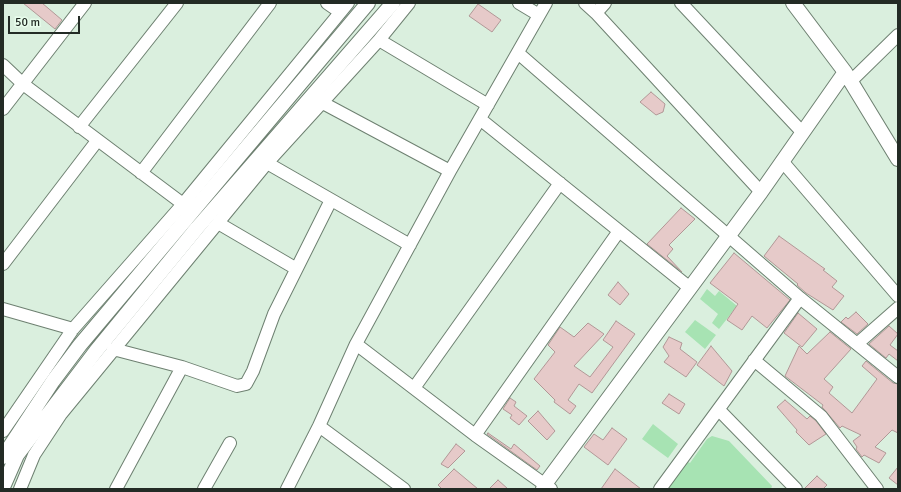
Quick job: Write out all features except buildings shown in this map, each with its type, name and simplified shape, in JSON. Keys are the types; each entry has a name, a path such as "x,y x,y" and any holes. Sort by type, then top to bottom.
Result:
{"street":[{"path":"3,109 85,3"},
{"path":"79,127 177,3"},
{"path":"141,173 270,3"},
{"path":"3,431 72,329 183,204 344,8 327,3"},
{"path":"3,457 40,400 80,346 368,3"},
{"path":"3,487 17,455 96,351 197,228 393,3"},
{"path":"20,489 34,455 61,414 113,349 267,163 379,40 409,3"},
{"path":"519,3 539,15"},
{"path":"287,489 319,426 356,344 450,171 546,3"},
{"path":"585,3 596,13 761,192"},
{"path":"596,13 605,3"},
{"path":"681,3 802,132"},
{"path":"793,3 848,77 898,159"},
{"path":"356,344 546,487 761,192 802,132 848,77 898,34"},
{"path":"379,40 488,105"},
{"path":"518,53 800,298 898,377"},
{"path":"3,65 22,84 183,204"},
{"path":"322,102 450,171"},
{"path":"480,119 690,288"},
{"path":"3,264 97,141"},
{"path":"782,162 898,296"},
{"path":"267,163 410,245"},
{"path":"414,388 560,183"},
{"path":"113,349 182,367 237,386 246,384 253,371 274,314 295,268 331,200"},
{"path":"218,223 295,268"},
{"path":"475,435 619,230"},
{"path":"660,489 800,298"},
{"path":"857,344 898,308"},
{"path":"3,310 72,329"},
{"path":"754,360 821,416 877,489"},
{"path":"116,489 182,367"},
{"path":"719,410 793,488"},
{"path":"319,426 404,489"},
{"path":"204,489 230,444"}],"green space":[{"path":"707,289 715,296 719,291 737,306 719,329 712,323 718,314 700,299"},
{"path":"695,320 716,335 705,349 685,332"},
{"path":"653,424 678,444 668,458 642,439"},
{"path":"712,436 729,441 772,486 771,489 666,489 686,461 690,463 707,439"}]}
